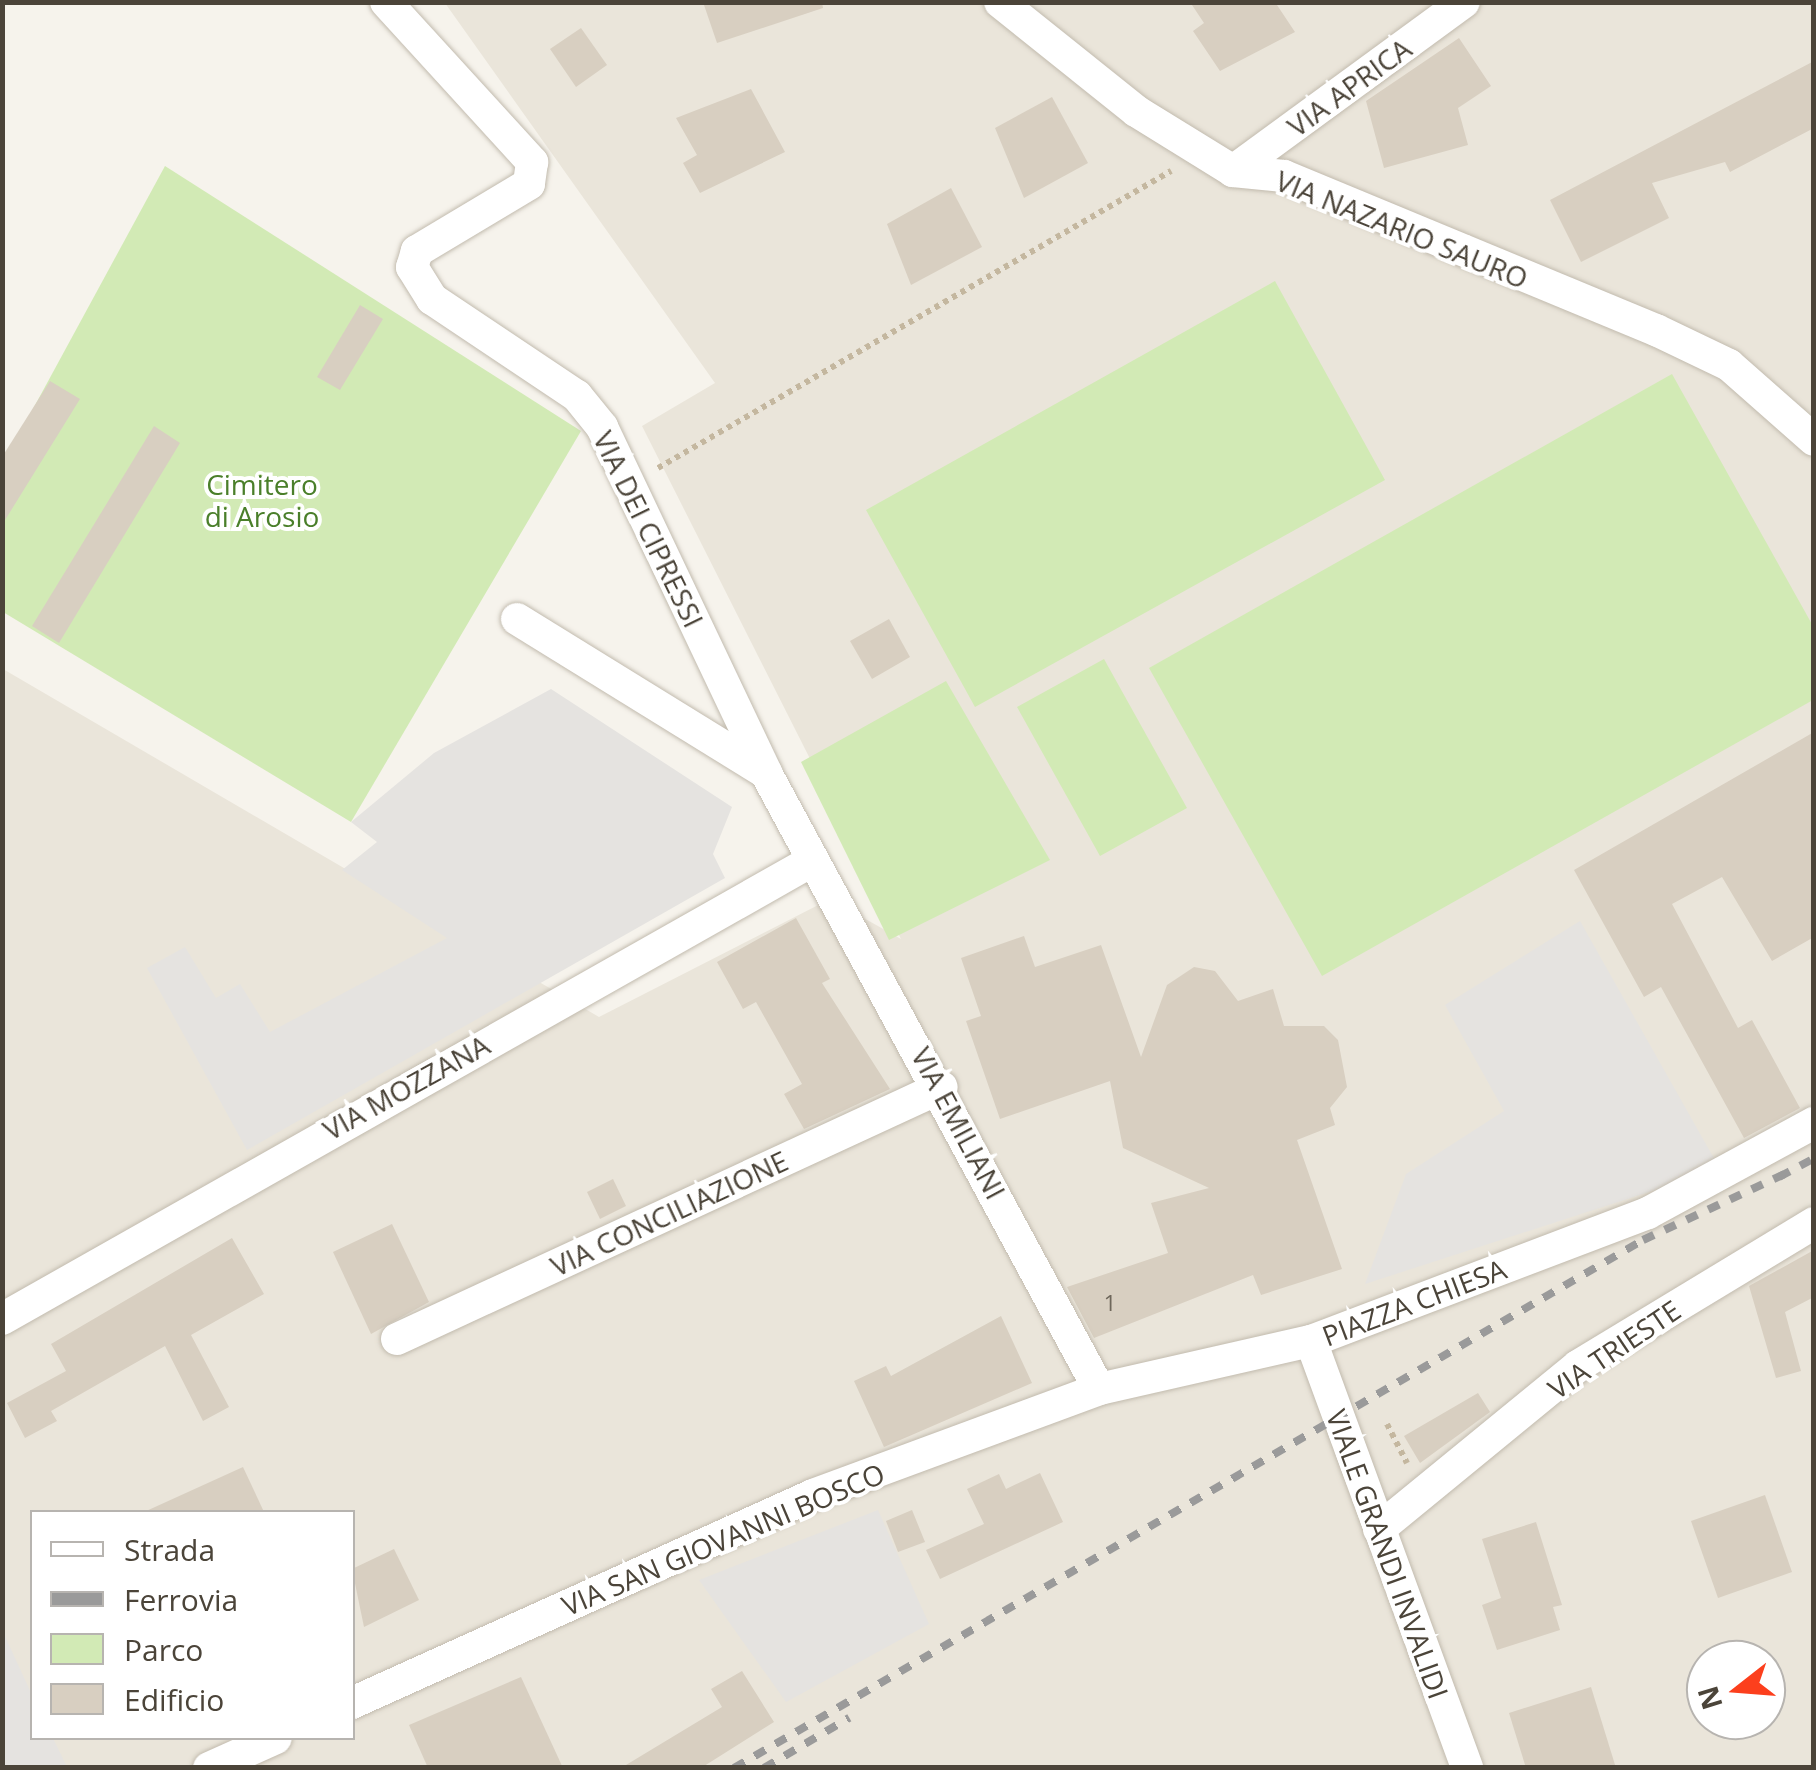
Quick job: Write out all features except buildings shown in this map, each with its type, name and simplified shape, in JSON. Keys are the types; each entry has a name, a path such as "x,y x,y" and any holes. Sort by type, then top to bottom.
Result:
{"street":[{"name":"VIA DEI CIPRESSI","path":"386,2 532,162 529,184 417,251 412,267 432,300 577,396 629,485 812,861"},
{"name":"VIA NAZARIO SAURO","path":"1000,2 1233,172 1284,176 1656,330 1729,365 1814,440"},
{"name":"VIA APRICA","path":"1233,172 1464,2"},
{"path":"517,620 766,773"},
{"name":"VIA EMILIANI","path":"812,861 942,1087 1099,1389"},
{"name":"VIA MOZZANA","path":"2,1318 812,861"},
{"name":"VIA CONCILIAZIONE","path":"396,1339 942,1087"},
{"name":"PIAZZA CHIESA","path":"1099,1389 1311,1341 1648,1213 1814,1122"},
{"name":"VIA TRIESTE","path":"1379,1530 1578,1366 1814,1223"},
{"name":"VIALE GRANDI INVALIDI","path":"1311,1341 1467,1768"},
{"name":"VIA SAN GIOVANNI BOSCO","path":"355,1702 812,1495 1099,1389"},
{"path":"209,1768 272,1740"}],"path":[{"path":"629,485 1202,152"}],"shaded area":[{"path":"445,3 1813,3 1813,1767 3,1768 3,669 599,1017 830,899 901,939 642,426 715,383"},
{"path":"551,689 732,807 713,854 725,878 247,1150 147,968 185,947 216,998 240,984 270,1032 447,938 342,870 377,842 351,822 434,753"},
{"path":"1580,921 1720,1169 1365,1284 1406,1174 1504,1111 1445,1005"},
{"path":"878,1510 929,1624 786,1702 699,1580"},
{"path":"3,1632 30,1691 30,1740 54,1740 67,1767 3,1767"}],"green space":[{"name":"Cimitero di Arosio","path":"165,166 581,431 351,822 3,612 2,466"},
{"path":"1275,281 1385,480 975,707 866,510"},
{"path":"1672,374 1813,626 1813,700 1322,976 1149,668"},
{"path":"1104,659 1187,808 1100,856 1017,707"},
{"path":"946,681 1050,860 889,940 801,762"}],"railway":[{"path":"1779,1177 1814,1158"},
{"path":"734,1768 1643,1240 1791,1171"},
{"path":"764,1768 849,1718"}]}
